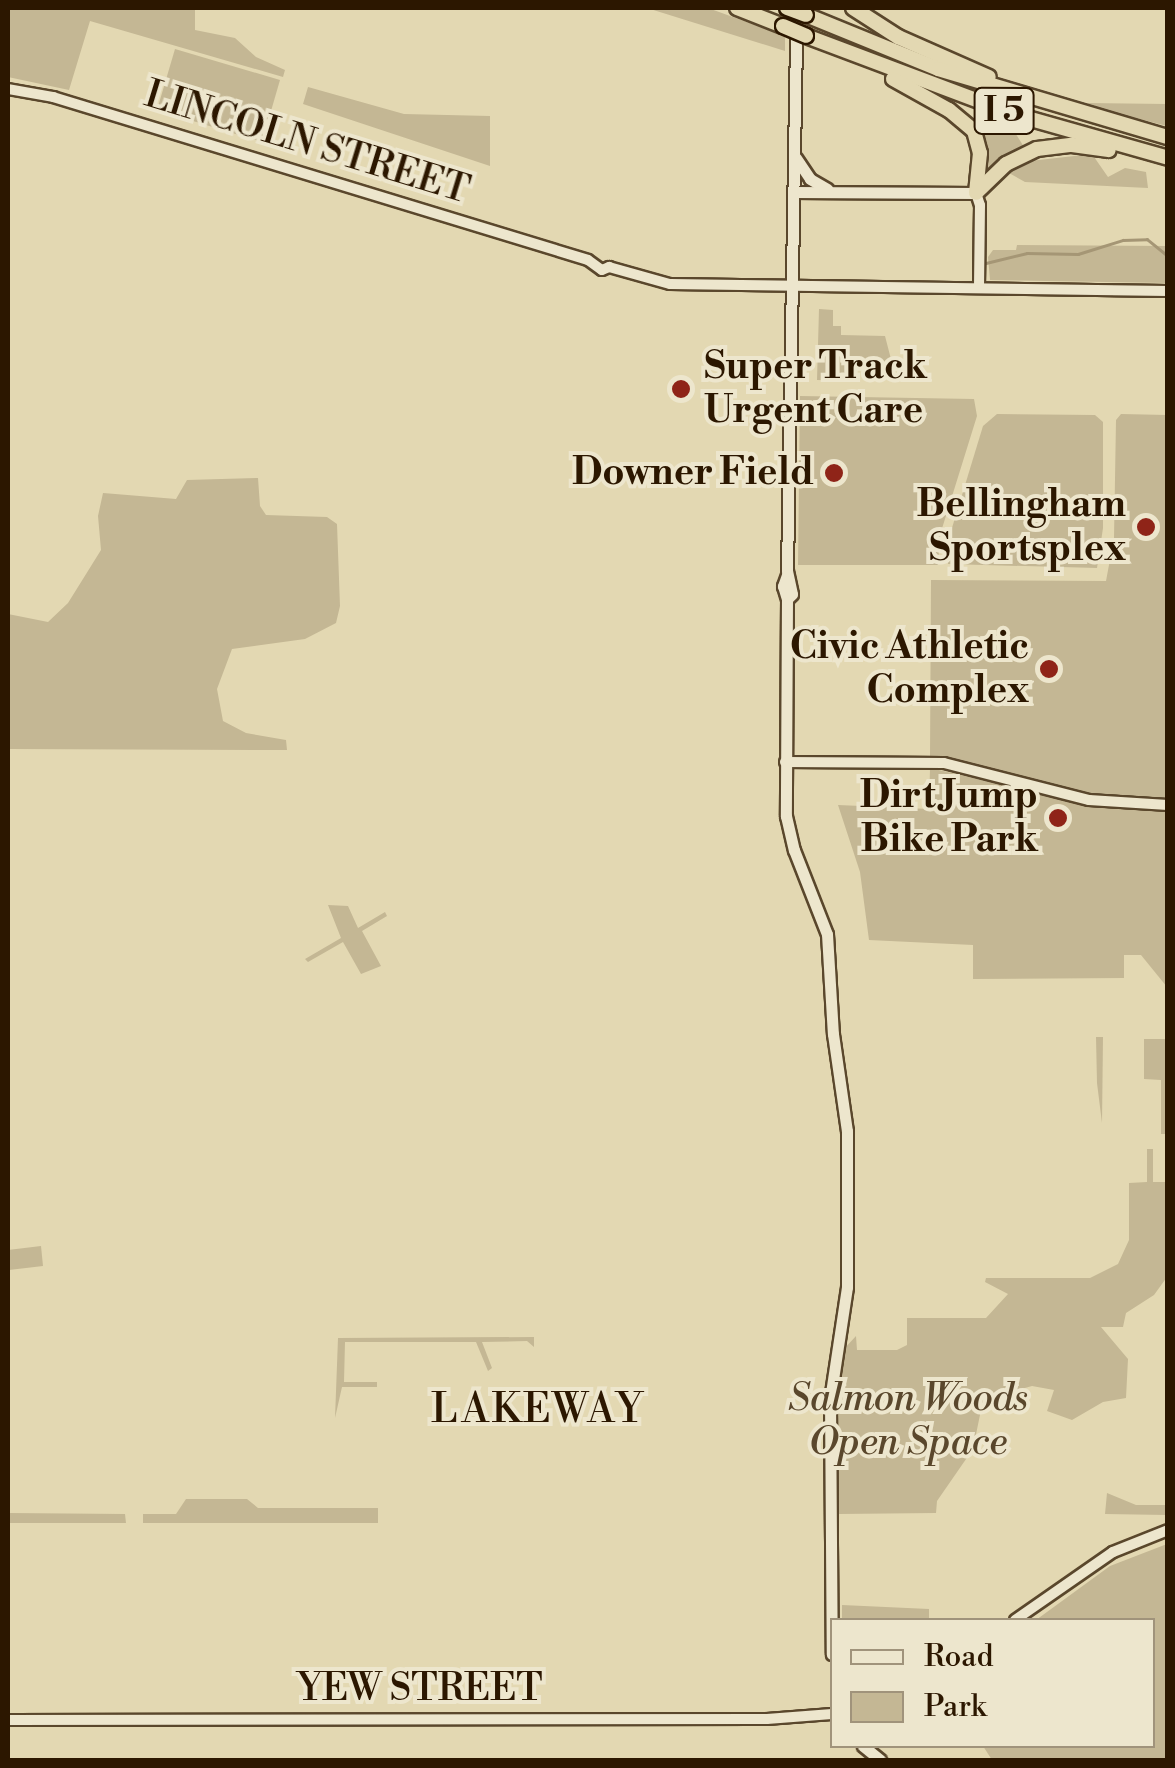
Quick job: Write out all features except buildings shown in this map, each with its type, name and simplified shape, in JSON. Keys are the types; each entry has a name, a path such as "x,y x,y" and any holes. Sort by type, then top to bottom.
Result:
{"highway":[{"name":"I 5","path":"738,8 1168,137"},
{"path":"854,8 898,37 1064,107"},
{"name":"I 5","path":"796,24 845,52 1013,114 1168,160"},
{"path":"845,52 965,120 980,153 976,193"},
{"path":"976,193 988,177 1018,156 1058,145 1168,160"}],"main road":[{"path":"796,24 788,576 792,594 787,599 786,762 790,838 828,941 833,1034 848,1132 847,1287 830,1400 832,1618"},
{"path":"794,154 814,183 836,192"},
{"path":"793,192 976,193"}],"street":[{"name":"LINCOLN STREET","path":"8,89 53,97 588,260 602,270 609,267 670,284 1168,291"},
{"path":"976,193 980,205 980,287"},
{"path":"786,762 944,764 1090,800 1168,804"},
{"path":"1018,1618 1113,1552 1168,1530"},
{"name":"YEW STREET","path":"8,1720 767,1719 830,1714"}],"green space":[{"path":"8,8 195,8 195,30 235,38 256,57 285,70 283,77 90,21 69,90 8,77"},
{"path":"647,8 708,8 785,36 785,51"},
{"path":"175,49 280,80 262,142 157,110"},
{"path":"308,87 404,114 490,116 490,166 303,104"},
{"path":"1086,103 1167,104 1167,126 1116,113"},
{"path":"982,119 1012,128 1024,147 986,170"},
{"path":"1092,154 1108,177 1125,168 1146,172 1148,188 1025,182 1009,173 1030,161"},
{"path":"1017,245 1167,246 1167,283 990,280 988,257 993,250 1016,250"},
{"path":"819,309 833,310 833,326 841,326 841,335 885,336 893,367 858,364 855,381 817,380"},
{"name":"Civic Athletic Complex","path":"800,396 974,399 977,416 940,535 938,565 798,565"},
{"name":"Civic Athletic Complex","path":"997,414 1095,415 1103,422 1103,528 1097,568 948,564 948,541 983,426"},
{"name":"Civic Athletic Complex","path":"1121,414 1167,415 1167,800 1082,794 930,757 931,580 1106,581 1114,538 1116,420"},
{"path":"258,478 260,506 266,515 327,517 337,524 340,606 336,623 305,639 232,649 217,689 223,721 246,733 286,740 287,750 8,749 8,614 48,622 68,603 101,550 98,516 103,493 176,499 187,480"},
{"path":"930,768 1091,805 1167,809 1167,987 1141,955 1124,955 1124,978 973,979 973,945 869,940 860,872 838,805 929,809"},
{"path":"328,905 348,906 358,928 385,912 387,916 362,931 381,966 361,974 343,942 308,962 305,959 341,938"},
{"path":"1096,1037 1103,1037 1102,1123 1097,1083"},
{"path":"1144,1039 1167,1039 1167,1134 1161,1134 1161,1080 1144,1079"},
{"name":"Salmon Woods Open Space","path":"1147,1149 1153,1149 1153,1182 1167,1182 1167,1277 1154,1295 1126,1313 1123,1327 1101,1327 1128,1359 1126,1398 1103,1402 1072,1420 1047,1411 1054,1390 1032,1386 1014,1391 981,1410 973,1449 937,1501 936,1513 839,1514 839,1380 844,1349 856,1336 857,1350 897,1350 907,1345 907,1318 986,1318 1008,1294 985,1282 986,1278 1090,1278 1118,1264 1129,1240 1129,1183 1147,1182"},
{"path":"41,1246 43,1266 9,1270 8,1250"},
{"path":"534,1337 534,1347 527,1341 482,1342 492,1368 488,1371 476,1342 345,1342 344,1382 377,1382 377,1387 342,1387 335,1418 338,1338"},
{"path":"1107,1493 1136,1505 1167,1505 1167,1515 1105,1514"},
{"path":"186,1499 247,1499 258,1508 378,1508 378,1523 143,1523 143,1514 176,1514"},
{"path":"8,1513 125,1514 126,1523 8,1523"},
{"path":"1167,1544 1167,1760 992,1760 984,1748 1155,1748 1155,1618 1039,1618 1110,1566"},
{"path":"842,1605 929,1609 929,1618 842,1618"}],"waterway":[{"path":"986,263 1027,253 1078,254 1123,240 1147,239 1168,256"}],"place":[{"name":"Super Track Urgent Care","path":"681,389"},
{"name":"Downer Field","path":"834,473"},
{"name":"Bellingham Sportsplex","path":"1146,527"},
{"name":"Civic Athletic Complex","path":"1049,669"},
{"name":"Dirt Jump Bike Park","path":"1058,818"}],"district":[{"name":"LAKEWAY","path":"538,1410"}]}
